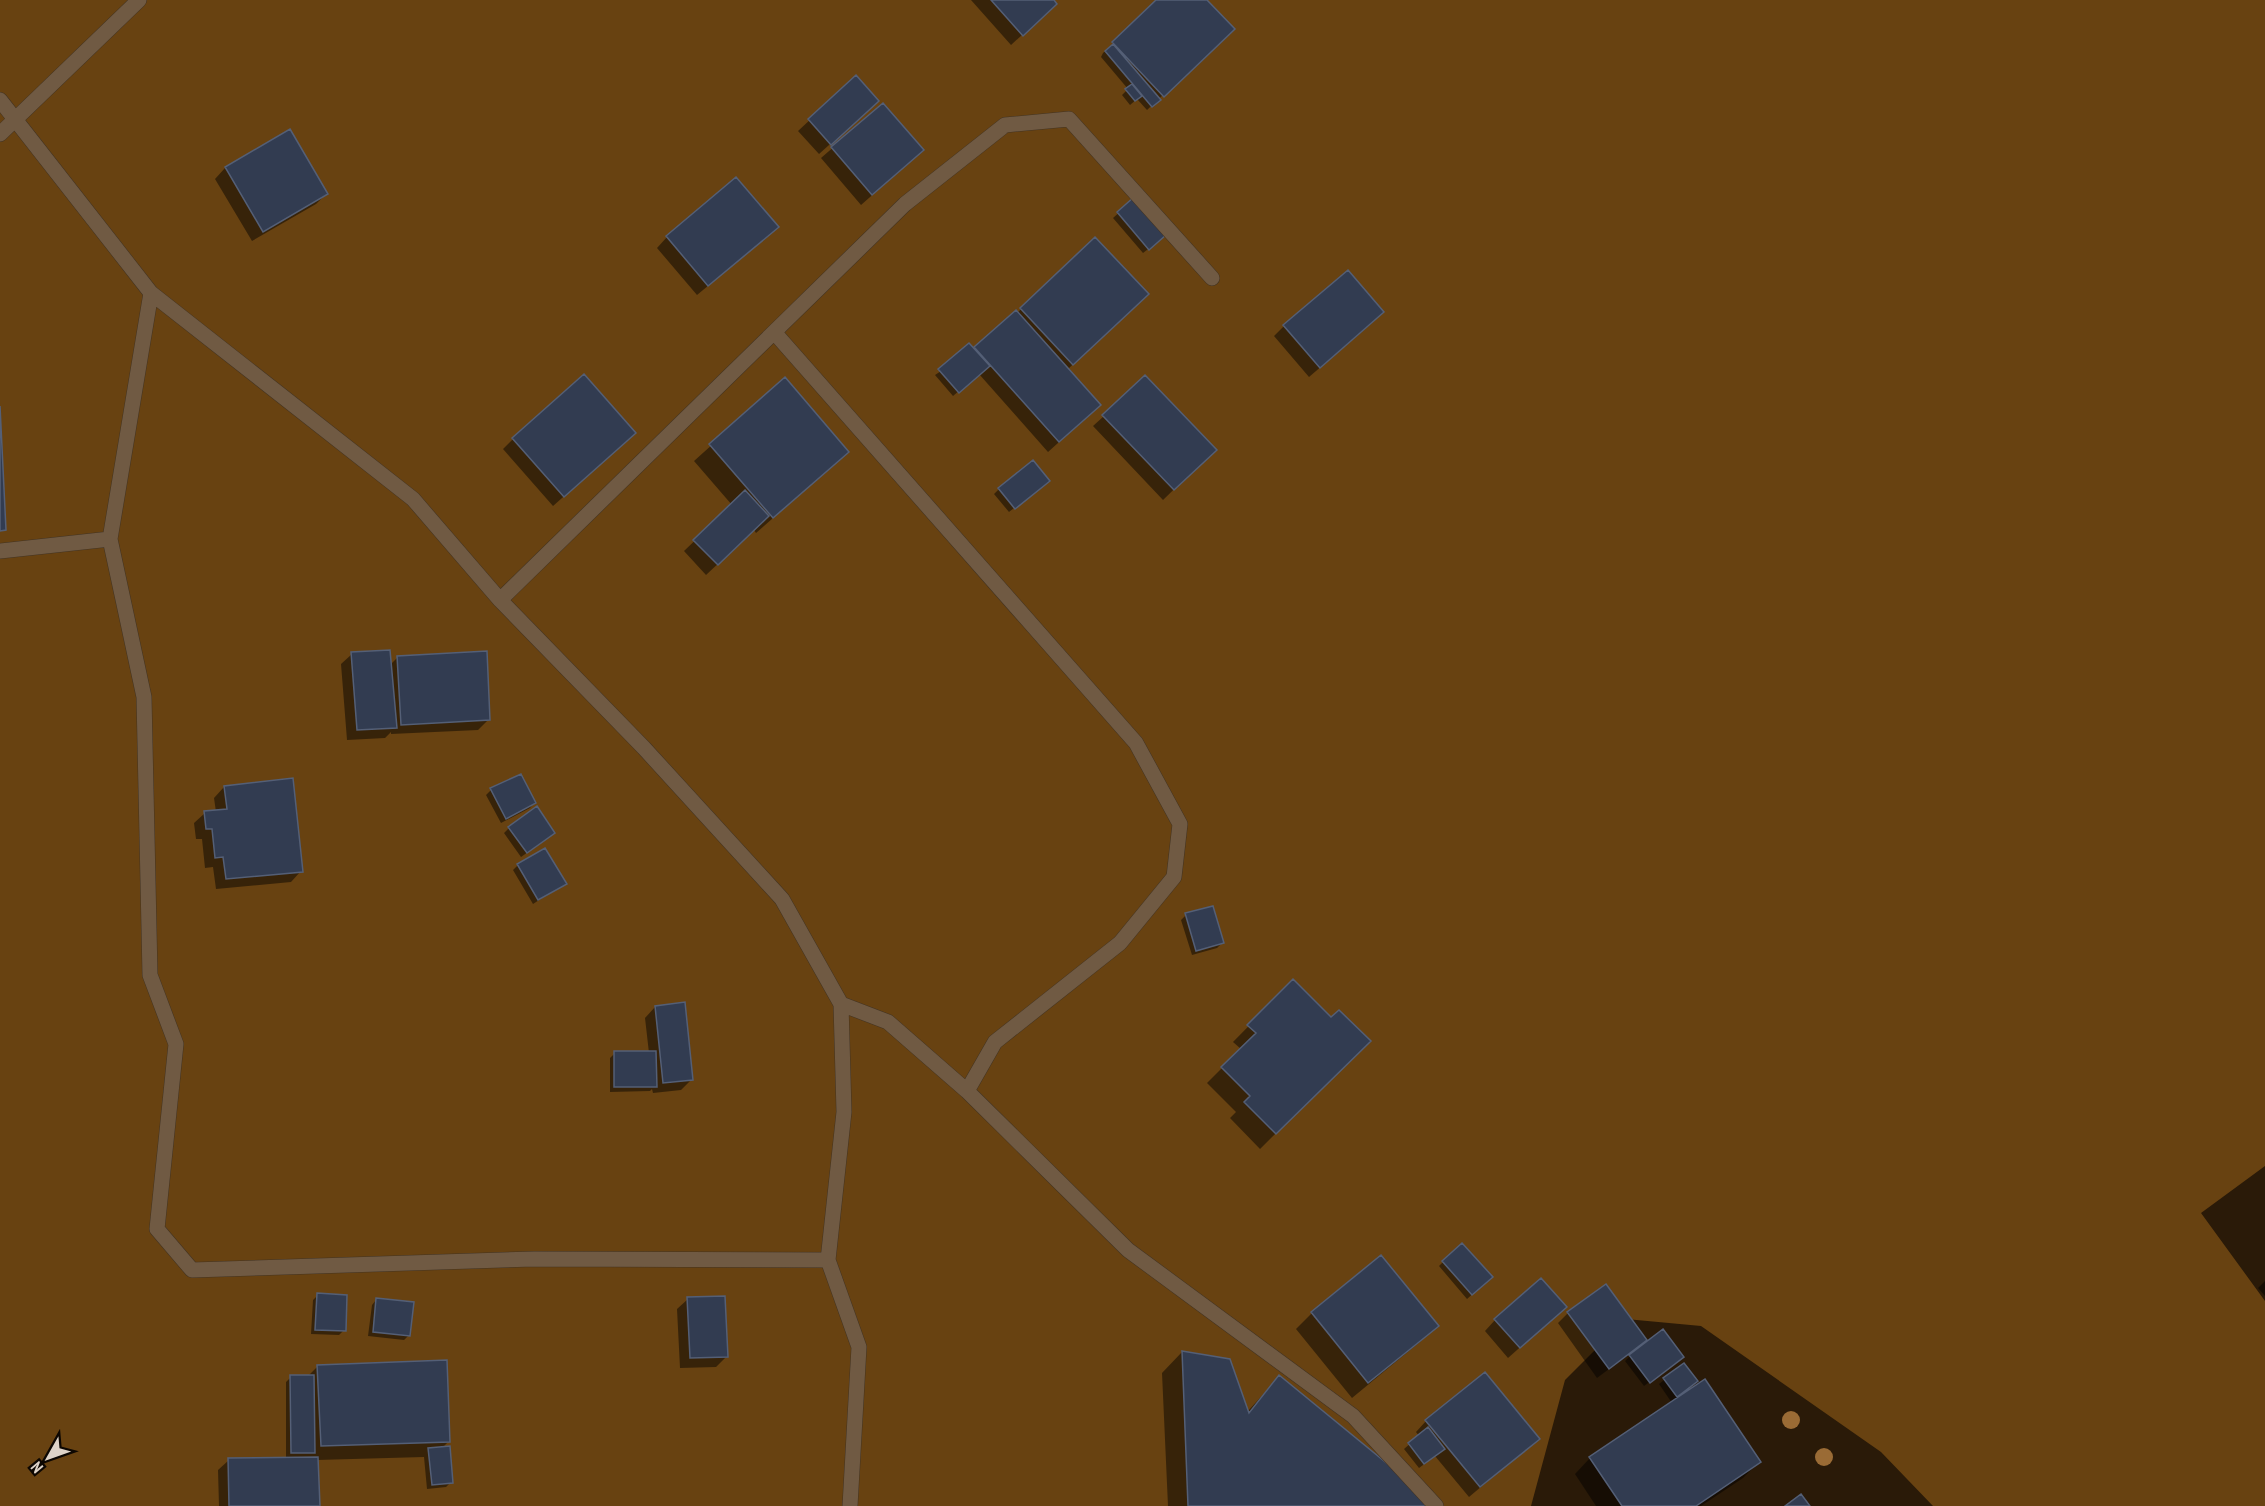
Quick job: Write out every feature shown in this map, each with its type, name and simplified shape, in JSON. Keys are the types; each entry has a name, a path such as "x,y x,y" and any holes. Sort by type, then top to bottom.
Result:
{"street":[{"path":"0,134 139,0"},
{"path":"0,100 151,293 413,499 500,600 644,748 782,899 841,1004 844,1112 828,1260 859,1347 850,1506"},
{"path":"500,600 905,204 1005,125 1069,119 1212,278"},
{"path":"151,293 110,539 144,697 150,975 176,1044 157,1229 192,1270 534,1258 828,1260"},
{"path":"774,332 1136,743 1180,824 1174,877 1120,943 994,1042 967,1091"},
{"path":"0,551 110,539"},
{"path":"841,1004 888,1022 967,1091 1128,1250 1353,1416 1436,1506"}],"shaded area":[{"path":"0,0 2265,0 2265,1166 2201,1213 2265,1301 2265,1506 1933,1506 1881,1452 1701,1326 1626,1319 1565,1380 1531,1506 0,1506"}],"building":[{"path":"991,0 1054,0 1057,4 1023,36"},
{"path":"1156,0 1207,0 1235,29 1164,97 1112,42"},
{"path":"1113,44 1161,100 1152,107 1105,51"},
{"path":"856,75 879,101 831,145 808,119"},
{"path":"1132,84 1142,96 1135,101 1125,89"},
{"path":"883,103 924,150 872,195 831,147"},
{"path":"290,129 328,194 263,232 225,167"},
{"path":"736,177 779,227 708,286 666,236"},
{"path":"1134,197 1166,235 1149,250 1117,212"},
{"path":"1095,237 1149,294 1073,365 1020,308"},
{"path":"1348,270 1384,312 1320,368 1283,325"},
{"path":"1016,310 1101,405 1059,442 974,347"},
{"path":"969,343 990,366 959,393 938,369"},
{"path":"584,374 636,433 564,497 512,438"},
{"path":"1145,375 1217,450 1174,490 1102,415"},
{"path":"785,377 849,452 773,518 709,444"},
{"path":"0,406 6,530 0,531"},
{"path":"1033,460 1050,481 1015,509 998,488"},
{"path":"745,490 769,516 718,565 693,540"},
{"path":"390,650 397,728 357,730 351,652"},
{"path":"487,651 490,720 401,725 397,656"},
{"path":"521,774 536,803 506,819 490,788"},
{"path":"293,778 303,872 226,879 223,857 215,858 212,829 206,829 204,811 227,809 224,786"},
{"path":"537,806 555,833 527,853 508,827"},
{"path":"545,848 567,884 538,900 517,864"},
{"path":"1213,906 1224,943 1196,951 1185,913"},
{"path":"1293,979 1331,1017 1339,1010 1371,1041 1276,1134 1244,1102 1250,1096 1221,1067 1256,1033 1247,1025"},
{"path":"685,1002 693,1080 663,1083 655,1006"},
{"path":"614,1051 656,1051 657,1087 614,1087"},
{"path":"1462,1243 1493,1277 1472,1295 1442,1261"},
{"path":"1381,1255 1439,1326 1368,1383 1311,1312"},
{"path":"1541,1278 1567,1307 1520,1348 1494,1319"},
{"path":"1606,1284 1647,1340 1609,1369 1567,1312"},
{"path":"317,1293 347,1295 346,1331 315,1330"},
{"path":"725,1296 728,1357 690,1358 687,1297"},
{"path":"376,1298 414,1302 410,1336 373,1332"},
{"path":"1663,1329 1684,1357 1650,1383 1629,1355"},
{"path":"1182,1351 1230,1359 1249,1413 1279,1375 1439,1506 1188,1506"},
{"path":"447,1360 450,1442 321,1446 317,1365"},
{"path":"1684,1363 1698,1381 1677,1397 1663,1378"},
{"path":"1485,1372 1540,1439 1480,1487 1425,1420"},
{"path":"290,1375 314,1375 315,1453 291,1453"},
{"path":"1705,1379 1761,1462 1696,1506 1622,1506 1589,1457"},
{"path":"1428,1427 1445,1449 1424,1464 1408,1443"},
{"path":"450,1446 453,1483 432,1485 428,1448"},
{"path":"318,1457 320,1506 229,1506 228,1458"},
{"path":"1801,1494 1810,1506 1785,1506"}]}
